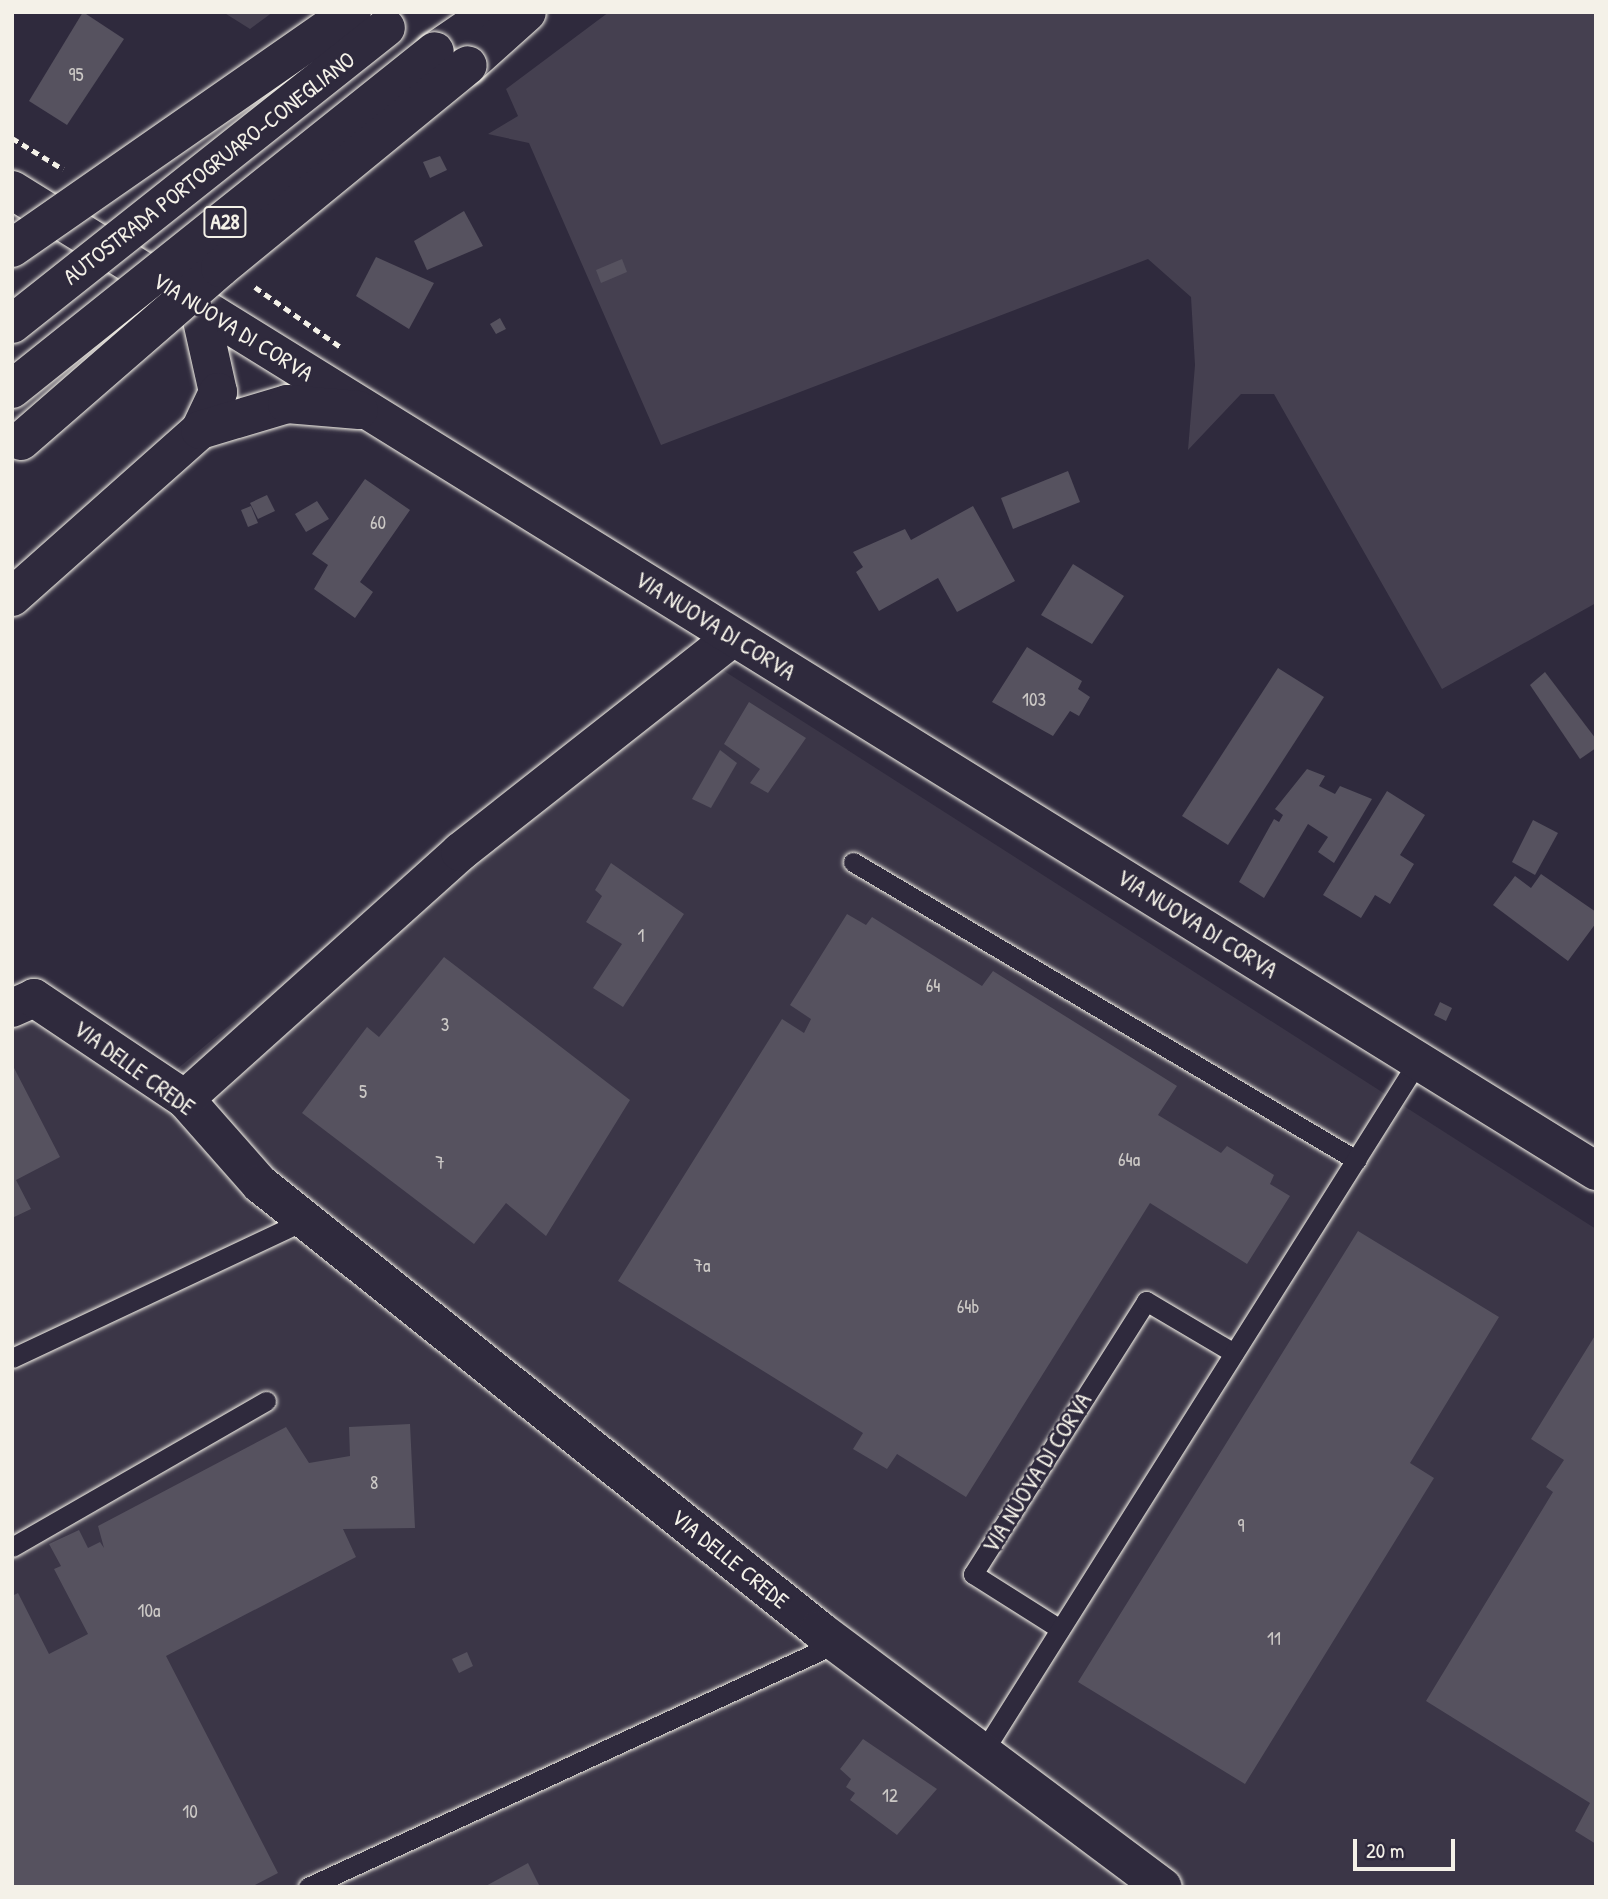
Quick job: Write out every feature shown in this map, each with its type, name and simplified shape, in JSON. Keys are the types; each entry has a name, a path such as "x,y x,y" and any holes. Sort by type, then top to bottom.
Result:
{"main road":[{"name":"A28","path":"12,389 451,58 492,12"},
{"path":"17,446 220,268 451,58 527,12"},
{"path":"12,248 381,17"},
{"name":"AUTOSTRADA PORTOGRUARO-CONEGLIANO","path":"12,324 381,17"},
{"name":"VIA NUOVA DI CORVA","path":"12,190 1596,1171"},
{"path":"199,307 218,392 200,430"},
{"path":"12,597 200,430 250,410 287,404 368,411"},
{"path":"186,1099 460,852 733,636"},
{"name":"VIA DELLE CREDE","path":"12,1008 34,998 186,1099 260,1184 837,1643 1163,1887"}],"lane":[{"path":"853,862 1356,1160"},
{"path":"983,1752 1418,1061"},
{"path":"12,1359 305,1220"},
{"name":"VIA NUOVA DI CORVA","path":"1060,1629 973,1574 1146,1301 1234,1353"},
{"path":"12,1547 266,1401"},
{"path":"308,1887 837,1643"}],"shaded area":[{"path":"223,12 273,12 250,29"},
{"path":"609,12 1596,12 1596,603 1442,689 1274,394 1241,394 1188,450 1195,365 1191,297 1148,259 661,445 529,143 488,134 518,116 506,89"},
{"path":"685,646 1596,1229 1596,1887 12,1887 12,987 31,977 177,1069"}],"building":[{"path":"83,12 124,39 67,125 29,101"},
{"path":"440,156 447,170 430,178 423,162"},
{"path":"464,211 483,246 427,270 414,241"},
{"path":"376,257 434,283 409,329 356,296"},
{"path":"622,259 627,272 601,283 596,270"},
{"path":"500,318 506,329 496,334 490,324"},
{"path":"1068,471 1080,502 1013,529 1001,498"},
{"path":"365,479 410,510 360,582 373,592 355,618 314,589 328,565 312,554"},
{"path":"267,495 275,511 258,519 250,503"},
{"path":"317,501 329,519 306,532 295,514"},
{"path":"251,506 258,523 248,527 241,510"},
{"path":"973,506 1015,581 957,612 938,578 879,611 856,572 863,567 853,552 905,529 911,540"},
{"path":"1073,564 1124,596 1092,644 1041,615"},
{"path":"1027,647 1082,681 1078,689 1090,697 1079,716 1070,711 1053,736 992,702"},
{"path":"1278,668 1324,697 1228,845 1182,816"},
{"path":"1545,672 1596,739 1596,748 1580,759 1530,685"},
{"path":"749,702 806,738 768,793 750,783 760,769 724,744"},
{"path":"720,750 737,763 711,808 692,799"},
{"path":"1307,769 1325,776 1319,786 1335,794 1340,786 1372,799 1334,863 1318,852 1328,837 1308,824 1264,898 1239,882 1274,819 1279,822 1283,815 1275,809"},
{"path":"1387,791 1425,815 1400,855 1414,864 1390,904 1375,895 1361,918 1323,895"},
{"path":"1533,820 1558,833 1535,875 1512,862"},
{"path":"611,863 684,914 623,1007 593,988 622,944 586,922 602,896 595,890"},
{"path":"1541,874 1596,912 1596,923 1568,961 1493,905 1515,876 1531,888"},
{"path":"847,914 866,925 872,917 982,986 993,971 1177,1086 1158,1115 1221,1153 1227,1146 1274,1175 1270,1184 1290,1196 1247,1264 1150,1203 966,1497 897,1454 887,1469 853,1449 863,1433 618,1281 782,1019 804,1033 811,1019 790,1005"},
{"path":"444,957 630,1100 546,1236 506,1203 474,1244 302,1113 367,1027 379,1037"},
{"path":"1440,1002 1452,1008 1446,1021 1434,1015"},
{"path":"12,1064 60,1157 16,1180 31,1209 12,1218"},
{"path":"1358,1231 1499,1317 1410,1463 1434,1478 1245,1784 1078,1682"},
{"path":"1596,1334 1596,1844 1575,1831 1590,1803 1426,1701 1553,1492 1546,1487 1564,1460 1531,1439"},
{"path":"410,1424 415,1528 343,1529 356,1557 166,1656 278,1873 251,1887 12,1887 12,1596 18,1593 49,1654 88,1634 54,1569 61,1566 49,1544 79,1530 88,1548 100,1542 104,1548 98,1526 286,1427 309,1463 350,1456 349,1427"},
{"path":"467,1652 473,1666 459,1673 452,1659"},
{"path":"863,1739 937,1789 897,1835 850,1800 855,1793 846,1787 851,1779 840,1769"},
{"path":"528,1863 540,1887 484,1887"}]}
